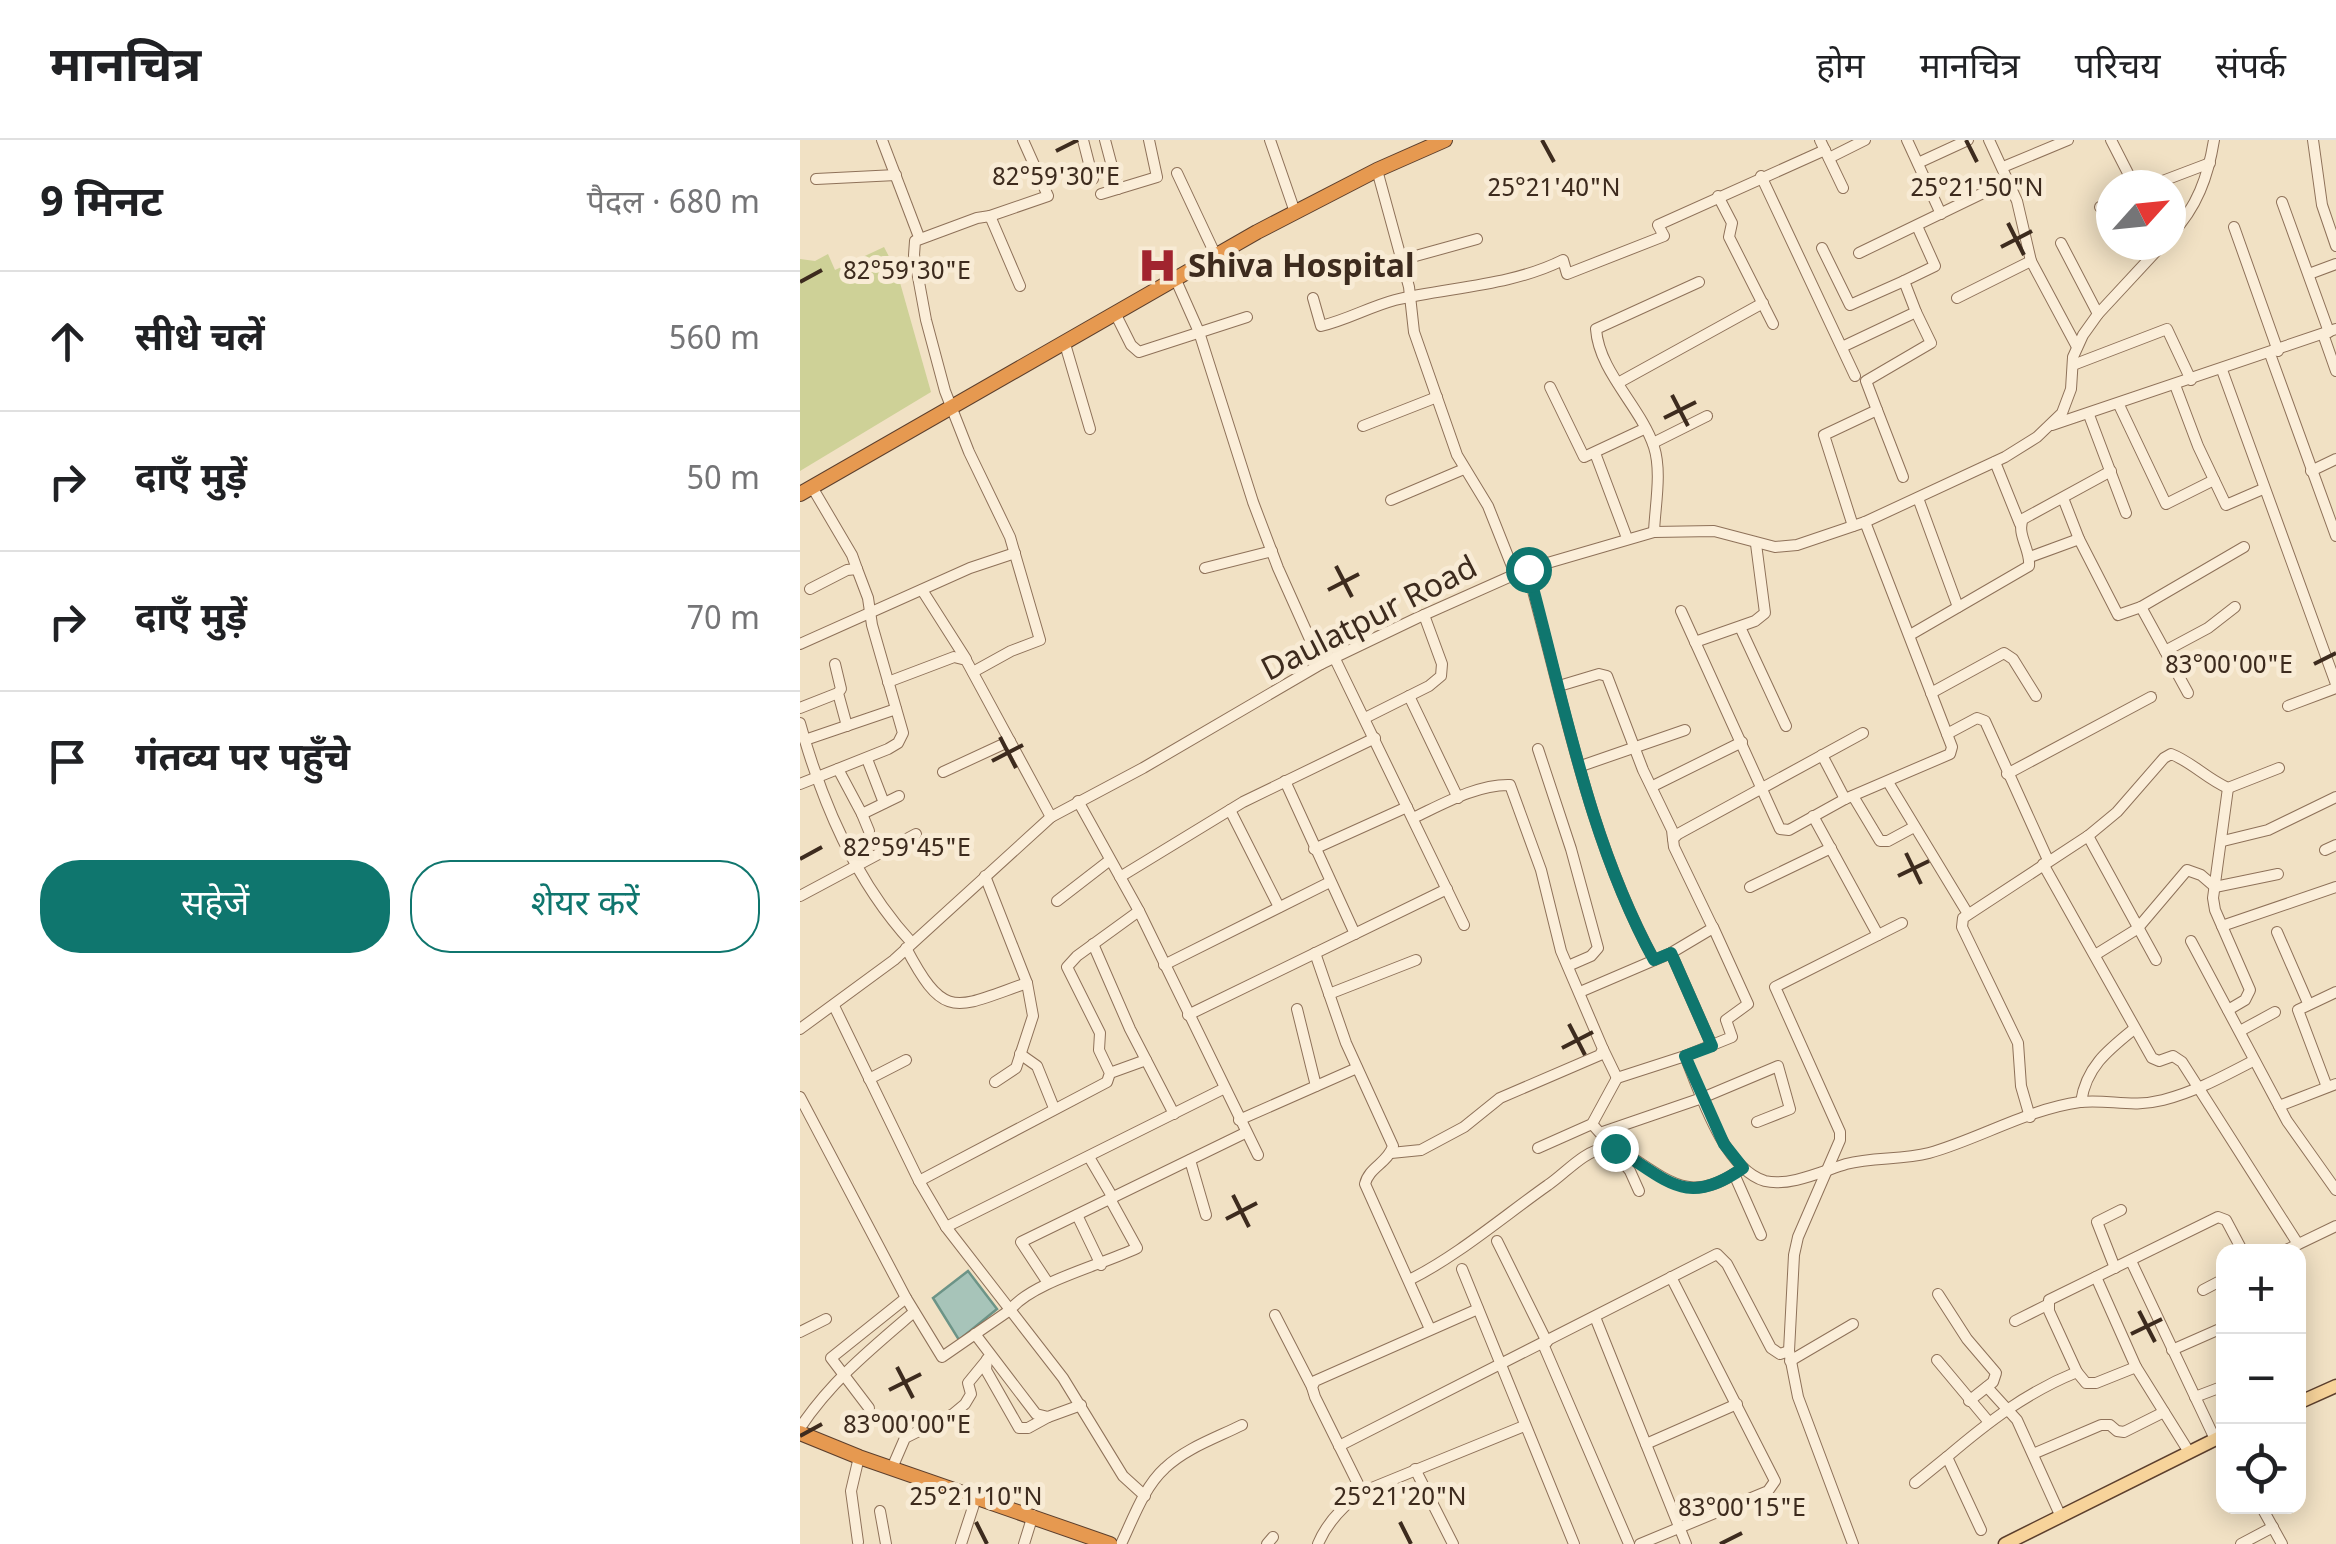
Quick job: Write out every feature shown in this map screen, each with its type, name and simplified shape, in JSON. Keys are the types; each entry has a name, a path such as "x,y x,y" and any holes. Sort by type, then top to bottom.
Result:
{"highway":[{"path":"806,491 1295,212 1445,140"},
{"path":"800,1430 858,1461 892,1468 975,1500"},
{"path":"800,1442 1110,1544"},
{"path":"1032,1519 1090,1544"}],"main road":[{"path":"2306,1399 2336,1386"},
{"path":"2005,1544 2216,1441"}],"street":[{"path":"882,140 920,237"},
{"path":"973,672 1011,650 1040,640 1015,553 952,406 926,320 914,246 920,237 1048,196 1022,140"},
{"path":"1084,140 1093,179"},
{"path":"1105,140 1118,189"},
{"path":"1101,194 1157,177 1149,140"},
{"path":"1270,140 1295,212"},
{"path":"1313,298 1321,326 1349,320 1389,302 1481,285 1562,260 1568,274 1664,236 1658,225 1762,176 1825,149 1865,140"},
{"path":"1907,140 1941,214"},
{"path":"1918,164 1968,140"},
{"path":"1988,140 2010,180 2022,215 2030,261 2077,347"},
{"path":"2003,166 2068,140"},
{"path":"2111,140 2126,170"},
{"path":"2186,216 2195,204 2214,140"},
{"path":"2313,140 2322,204 2336,246"},
{"path":"1825,149 1843,188"},
{"path":"2186,172 2210,163"},
{"path":"1377,170 1411,297 1414,332 1464,469 1488,506 1515,574"},
{"path":"1177,174 1216,256"},
{"path":"816,179 896,176"},
{"path":"1762,176 1855,376"},
{"path":"1859,254 2010,180"},
{"path":"1718,196 1732,222 1728,237 1773,324"},
{"path":"2282,202 2330,332 2336,370"},
{"path":"990,216 1020,286"},
{"path":"1822,248 1850,305 1935,266 1917,226"},
{"path":"2234,227 2311,471 2333,516 2336,536"},
{"path":"1401,260 1477,239"},
{"path":"2062,243 2098,314"},
{"path":"2051,426 2067,403 2077,347 2098,314 2148,260"},
{"path":"1957,298 2030,261"},
{"path":"2309,274 2336,264"},
{"path":"1809,279 1832,268"},
{"path":"1175,278 1200,332 1272,551 1321,664"},
{"path":"1904,281 1931,343 1866,381 1904,477"},
{"path":"1654,532 1653,443 1618,383 1596,328 1699,282"},
{"path":"1618,383 1763,303"},
{"path":"1842,348 1916,312"},
{"path":"1116,313 1131,346 1139,352 1247,318"},
{"path":"2073,365 2167,330 2191,380"},
{"name":"Daulatpur Road","path":"800,1029 909,945 1051,817 1321,664 1424,615 1528,569 1654,532 1714,531 1756,544 1796,545 1865,522 1918,498 1995,462 2051,426 2330,332"},
{"path":"1064,344 1090,429"},
{"path":"2222,370 2336,686 2288,706"},
{"path":"2176,386 2226,505 2264,489"},
{"path":"1550,387 1582,456 1644,428"},
{"path":"1363,426 1437,396"},
{"path":"2119,404 2166,504 2214,480"},
{"path":"1853,526 1824,434 1876,410"},
{"path":"2089,415 2126,513"},
{"path":"1653,443 1707,416"},
{"path":"1595,453 1627,538"},
{"path":"2311,471 2336,460"},
{"path":"1910,635 2030,566 2020,524 1995,462"},
{"path":"1391,500 1464,469"},
{"path":"2020,524 2112,472"},
{"path":"800,784 898,744 902,738 852,555 806,491"},
{"path":"1918,498 1958,607"},
{"path":"2063,498 2079,540 2118,615 2141,608 2244,546"},
{"path":"1681,611 1780,829 1789,830 1849,797 1950,754 1952,747 1865,522"},
{"path":"2030,557 2079,540"},
{"path":"1695,642 1762,618 1765,613 1756,544"},
{"path":"1205,568 1272,551"},
{"path":"800,644 970,568 1015,553"},
{"path":"810,589 856,569"},
{"path":"1528,569 1585,794 1613,872 1654,960"},
{"path":"922,590 973,672 1051,817"},
{"path":"2165,650 2208,628 2235,607"},
{"path":"2141,608 2188,692"},
{"path":"1365,718 1438,680 1442,670 1424,615"},
{"path":"1740,627 1786,726"},
{"path":"1931,692 2004,653 2013,659 2036,696"},
{"path":"888,682 954,657 966,660"},
{"path":"1335,658 1464,925"},
{"path":"800,708 838,694 841,689 835,664"},
{"path":"1538,1148 1592,1124 1616,1078 1732,1037 1726,1020 1748,1004 1674,846 1672,830 1606,676 1599,674 1559,686"},
{"path":"838,694 847,726"},
{"path":"1410,696 1458,798"},
{"path":"2007,774 2152,697"},
{"path":"805,740 896,709"},
{"path":"1947,734 1981,718 2045,862 2134,1029 2155,1061 2178,1058 2298,1244 2336,1226"},
{"path":"800,722 816,778 854,865 909,945 920,975 946,1003 954,1004 1026,983"},
{"path":"1580,766 1685,730"},
{"path":"1673,839 1863,733"},
{"path":"1120,877 1230,810 1375,738"},
{"path":"943,772 1010,740"},
{"path":"1652,786 1742,742"},
{"path":"1538,749 1598,948 1591,956 1568,966"},
{"path":"2030,1116 2020,1086 2018,1043 1961,922 2088,836 2117,812 2164,758 2172,754 2228,788 2279,768"},
{"path":"1822,755 1880,841 1888,841 1914,827"},
{"path":"866,758 884,803"},
{"path":"838,769 869,831"},
{"path":"1285,781 1355,934"},
{"path":"1888,782 1968,914"},
{"path":"1314,849 1410,812 1497,785 1510,785 1541,870 1554,929 1616,1078"},
{"path":"2228,788 2215,910 2250,990 2244,1000 2228,1010"},
{"path":"862,814 899,796"},
{"path":"2223,840 2268,830 2336,797"},
{"path":"1078,800 1139,912 1258,1155"},
{"path":"1230,810 1279,907"},
{"path":"1814,816 1878,935"},
{"path":"801,894 916,834"},
{"path":"2088,836 2156,960"},
{"path":"1750,887 1831,848"},
{"path":"1057,902 1110,860"},
{"path":"2095,955 2137,929 2187,870 2201,874 2215,887"},
{"path":"2215,887 2278,874"},
{"path":"985,876 1026,983 1033,1016 1016,1068 994,1082"},
{"path":"1164,965 1330,882"},
{"path":"2222,926 2336,887"},
{"path":"1188,1015 1447,889"},
{"path":"919,1180 1110,1078 1098,1050 1100,1034 1068,972 1069,963 1139,912"},
{"path":"1854,1544 1798,1397 1789,1356 1794,1254 1840,1132 1774,988 1902,923"},
{"path":"1580,992 1671,953 1713,926"},
{"path":"2277,932 2308,1003"},
{"path":"2192,941 2279,1106 2336,1190"},
{"path":"1093,944 1174,1114"},
{"path":"1315,953 1358,1068 1390,1136 1391,1153"},
{"path":"1671,953 1712,1046"},
{"path":"1329,994 1416,960"},
{"path":"2279,1106 2331,1085 2298,1010 2336,992"},
{"path":"834,1006 946,1227 1082,1405 1123,1476 1145,1496"},
{"path":"1297,1010 1316,1086"},
{"path":"2240,1031 2275,1012"},
{"path":"2081,1102 2084,1082 2092,1068 2134,1029"},
{"path":"1430,1329 1365,1184 1370,1172 1391,1153 1421,1150 1464,1127 1500,1098 1600,1054 1603,1049"},
{"path":"1020,1054 1038,1066 1054,1108"},
{"path":"1685,1056 1739,1171 1761,1235"},
{"path":"869,1080 906,1060"},
{"path":"1110,1073 1146,1060"},
{"path":"1409,1280 1442,1262 1576,1162 1604,1148 1613,1148 1662,1179 1693,1190 1712,1186 1739,1171 1770,1182 1859,1161 1931,1152 2081,1102 2141,1105 2200,1088 2253,1061"},
{"path":"1592,1124 1600,1133 1702,1098 1778,1066 1790,1109 1757,1122"},
{"path":"1239,1120 1358,1068"},
{"path":"946,1227 1224,1090"},
{"path":"800,1097 906,1298 942,1357 1010,1310 1018,1300 1137,1248 1089,1158"},
{"path":"1048,1284 1022,1242 1246,1133"},
{"path":"1613,1148 1639,1191"},
{"path":"1190,1160 1206,1215"},
{"path":"2115,1268 2096,1226 2100,1219 2121,1210"},
{"path":"1077,1216 1101,1265"},
{"path":"2016,1321 2049,1300 2218,1217 2226,1220 2239,1244"},
{"path":"1498,1242 1629,1544"},
{"path":"1339,1446 1711,1256 1721,1256 1770,1348 1780,1354 1789,1356 1853,1324"},
{"path":"2131,1261 2195,1397 2216,1432"},
{"path":"1462,1270 1574,1544"},
{"path":"1640,1544 1774,1486 1774,1476 1671,1277"},
{"path":"2096,1277 2136,1367 2189,1452"},
{"path":"2202,1290 2216,1283"},
{"path":"1938,1294 1967,1339 1996,1373 1996,1378 1969,1401"},
{"path":"868,1408 832,1358 906,1298"},
{"path":"2046,1305 2077,1372 2086,1382 2096,1383 2136,1367"},
{"path":"1312,1388 1322,1377 1478,1308"},
{"path":"800,1430 820,1398 843,1373 914,1312"},
{"path":"1274,1315 1362,1492"},
{"path":"1594,1317 1686,1544"},
{"path":"800,1332 826,1319"},
{"path":"2172,1350 2216,1331"},
{"path":"975,1334 989,1358 1036,1414 1048,1417"},
{"path":"989,1358 986,1370 1019,1428 1028,1428 1082,1405"},
{"path":"892,1468 905,1438 965,1404 971,1394 968,1383 989,1358"},
{"path":"1937,1360 1988,1422"},
{"path":"1915,1482 2007,1408 2077,1372"},
{"path":"1987,1387 2017,1420 2062,1517"},
{"path":"2195,1397 2216,1389"},
{"path":"1646,1444 1737,1404"},
{"path":"2033,1454 2101,1425 2124,1432 2164,1412"},
{"path":"1121,1544 1163,1468 1242,1425"},
{"path":"1318,1544 1345,1505 1362,1492 1524,1426"},
{"path":"1947,1456 1981,1530"},
{"path":"858,1461 851,1491 858,1542"},
{"path":"1415,1469 1453,1544"},
{"path":"962,1544 975,1500"},
{"path":"880,1512 886,1544"},
{"path":"2266,1514 2282,1544"},
{"path":"1024,1544 1032,1519"},
{"path":"2240,1544 2272,1527"}],"green space":[{"path":"884,247 897,272 931,392 800,471 800,259 815,261 828,254 835,270"}],"shaded area":[{"path":"968,1271 997,1309 959,1340 933,1298"}],"place":[{"name":"Shiva Hospital","path":"1158,266"}],"route":[{"path":"1528,569 1592,814 1640,934 1654,960 1671,953 1712,1046 1685,1056 1724,1144 1743,1168 1724,1182 1693,1190 1662,1179 1615,1148"}]}
